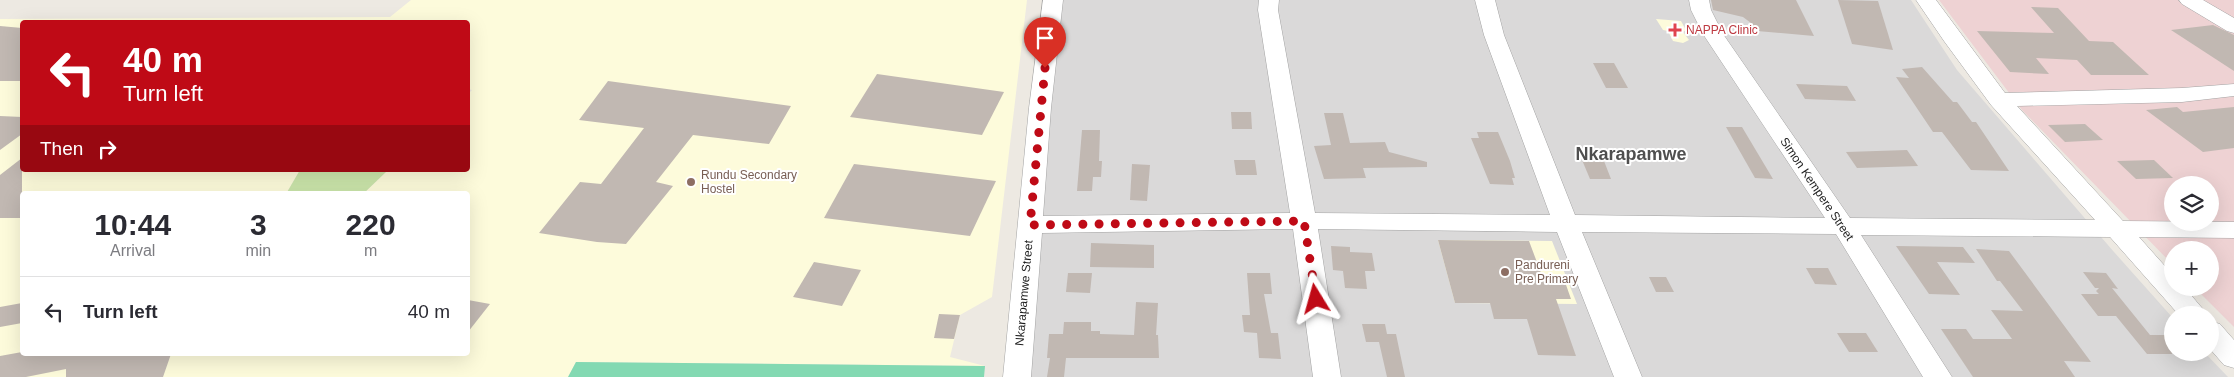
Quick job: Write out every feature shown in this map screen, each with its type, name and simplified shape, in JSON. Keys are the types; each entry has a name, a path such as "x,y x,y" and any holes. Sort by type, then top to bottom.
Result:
{"street":[{"name":"Nkarapamwe Street","path":"1016,377 1041,98 1053,0"},
{"path":"1268,0 1268,10 1304,221 1327,377"},
{"path":"1484,0 1494,35 1566,224 1628,377"},
{"name":"Simon Kempere Street","path":"1698,0 1701,10 1721,46 1843,226 1938,377"},
{"path":"1926,0 1951,38 1999,100 2187,306"},
{"path":"2189,0 2234,27"},
{"path":"1999,100 2182,96 2234,90"},
{"path":"1030,225 1304,221 2234,230"},
{"path":"2219,341 2234,358"}],"shaded area":[{"name":"Rundu Secondary Hostel","path":"411,0 1027,0 992,297 960,315 950,357 985,366 576,362 568,377 0,377 0,19 390,17","holes":["20,20 470,20 470,90 472,90 470,92 470,172 386,172 366,191 470,191 470,356 20,356 20,191 288,191 299,172 20,172"]},
{"path":"1053,0 1911,0 1957,70 2164,308 2164,361 2213,361 2228,377 1017,377"},
{"path":"1939,0 2234,0 2234,327 2219,312 2219,306 2213,306 2203,296 2219,296 2219,241 2164,241 2164,256 2022,110"},
{"name":"NAPPA Clinic","path":"1656,19 1681,21 1686,30 1683,32 1689,40 1683,43 1673,41 1668,31 1663,30"},
{"name":"Pandureni Pre Primary","path":"1438,240 1552,241 1577,304 1455,303"}],"green space":[{"path":"299,172 386,172 366,191 288,191"},
{"path":"576,362 985,366 984,377 568,377"}],"building":[{"path":"1711,0 1796,0 1814,36 1757,31 1743,17 1713,10"},
{"path":"1838,0 1878,1 1893,50 1852,44"},
{"path":"2031,7 2058,8 2089,41 2113,42 2149,75 2091,75 2077,60 2036,58 2049,74 2010,72 1977,31 2054,33"},
{"path":"2213,25 2234,35 2234,71 2171,30"},
{"path":"0,26 20,28 20,81 0,81"},
{"path":"1593,63 1614,63 1628,88 1606,88"},
{"path":"1922,67 1953,102 1957,102 1972,122 1976,122 2009,171 1971,170 1942,132 1933,132 1896,77 1909,78 1902,69"},
{"path":"877,74 1004,92 982,135 850,117"},
{"path":"608,81 791,106 769,144 693,135 656,182 673,186 626,244 597,242 539,233 580,182 601,184 644,128 579,120"},
{"path":"1796,84 1847,86 1856,101 1805,99"},
{"path":"2177,107 2183,112 2234,107 2234,148 2203,152 2146,110"},
{"path":"1231,112 1251,112 1252,129 1232,129"},
{"path":"1324,113 1343,113 1350,143 1385,142 1389,152 1427,162 1427,167 1363,168 1366,178 1324,179 1314,146 1331,145"},
{"path":"0,116 20,117 20,135 0,150"},
{"path":"2085,124 2103,140 2065,142 2048,125"},
{"path":"1726,127 1742,127 1773,179 1755,178"},
{"path":"1082,130 1100,130 1099,161 1102,161 1101,177 1093,177 1092,191 1077,191"},
{"path":"1477,132 1498,132 1510,161 1515,178 1512,178 1514,185 1490,184 1471,138 1479,138"},
{"path":"1907,150 1918,166 1857,168 1846,152"},
{"path":"20,160 22,191 20,191 20,218 0,218 0,175"},
{"path":"1234,160 1255,160 1257,175 1236,175"},
{"path":"1582,160 1604,161 1611,179 1590,179"},
{"path":"2154,160 2171,176 2164,176 2164,178 2136,179 2117,161"},
{"path":"854,164 996,181 970,236 824,218"},
{"path":"1132,164 1150,165 1147,201 1130,200"},
{"name":"Pandureni Pre Primary","path":"1438,240 1529,241 1544,281 1565,282 1571,299 1556,299 1576,356 1538,355 1527,319 1494,319 1490,303 1455,303"},
{"path":"1091,243 1154,245 1154,268 1090,267"},
{"path":"1331,246 1350,247 1350,252 1372,253 1375,271 1365,271 1367,289 1345,288 1343,271 1333,270"},
{"path":"1896,246 1963,247 1975,263 1937,262 1960,295 1929,294"},
{"path":"1976,249 2009,251 2091,362 2064,361 2075,377 1973,377 1941,329 1966,329 1973,339 2012,339 1991,310 2023,311 2000,281 1997,281"},
{"path":"814,262 861,270 842,306 793,297"},
{"path":"1806,268 1828,268 1837,285 1815,284"},
{"path":"2083,272 2106,273 2118,289 2112,288 2150,335 2164,335 2164,354 2147,354 2116,316 2098,316 2081,294 2099,294 2096,291 2099,288 2095,288"},
{"path":"1068,273 1092,273 1090,293 1066,292"},
{"path":"1247,273 1270,273 1272,294 1264,294 1271,333 1278,333 1281,359 1259,358 1257,333 1244,332 1242,315 1250,315"},
{"path":"1649,277 1666,277 1674,292 1656,292"},
{"path":"470,300 490,304 470,329"},
{"path":"1136,302 1158,303 1156,335 1158,335 1159,358 1066,358 1064,377 1047,377 1050,358 1047,358 1049,334 1063,334 1064,322 1091,322 1091,331 1100,331 1100,334 1134,335"},
{"path":"20,303 20,323 0,327 0,307"},
{"path":"939,314 960,315 954,339 934,338"},
{"path":"1362,324 1385,324 1387,334 1396,334 1405,377 1387,377 1379,342 1366,342"},
{"path":"1837,333 1866,333 1878,352 1849,352"},
{"path":"20,352 20,356 170,356 163,377 66,377 66,369 26,377 0,377 0,356"}],"place":[{"name":"NAPPA Clinic","path":"1675,30"},
{"name":"Rundu Secondary Hostel","path":"691,182"},
{"name":"Pandureni Pre Primary","path":"1505,272"}],"district":[{"name":"Nkarapamwe","path":"1631,154"}],"route":[{"path":"1045,68 1030,225 1304,221 1316,299"}]}
